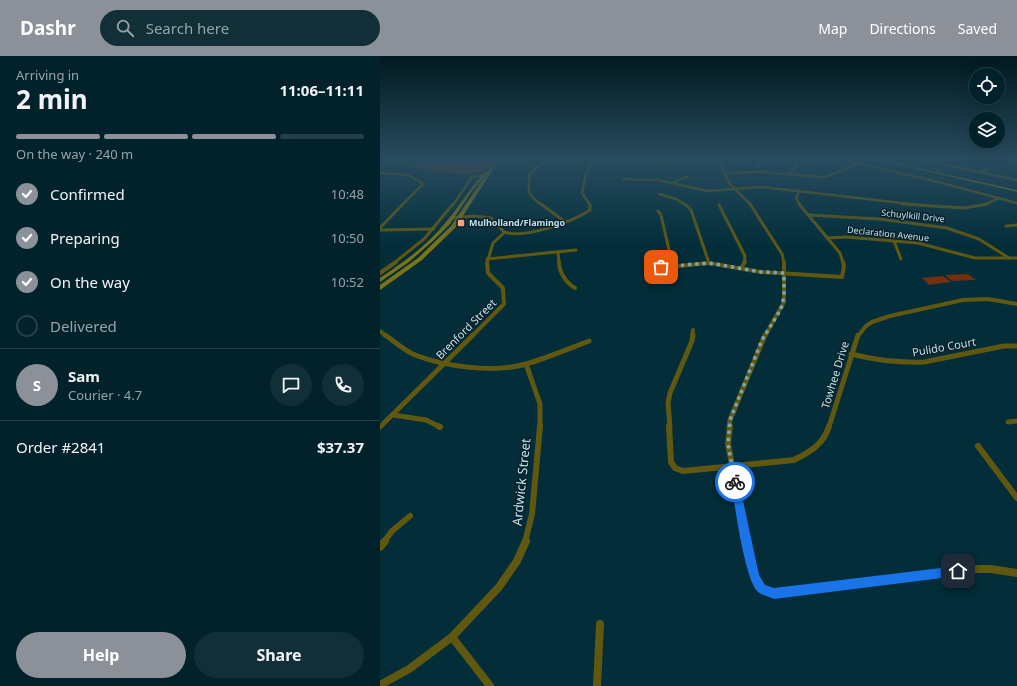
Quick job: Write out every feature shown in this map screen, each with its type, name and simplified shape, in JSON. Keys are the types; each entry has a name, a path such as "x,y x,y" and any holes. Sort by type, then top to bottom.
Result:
{"main road":[{"path":"380,280 420,250 439,233 471,188"},
{"path":"380,288 434,247 461,217 478,188"}],"street":[{"path":"380,229 419,188"},
{"path":"380,273 408,252 434,229 464,188"},
{"path":"529,188 529,194 532,198 564,221"},
{"path":"451,218 483,217 492,219 500,230 505,232 517,234 534,231 584,214 590,210 591,206 582,193 583,188"},
{"path":"700,188 708,190 744,188"},
{"path":"772,188 901,204 964,208 985,205 999,198"},
{"path":"963,188 1017,203"},
{"path":"736,189 749,202 782,254 784,273 784,296 781,309 762,340 730,420 728,444 754,577 762,589 774,594 974,569 991,569 1017,573"},
{"path":"648,269 673,265 709,263 784,273 842,277 844,266 843,259 796,200 799,192"},
{"path":"659,194 685,202 691,210 709,263"},
{"path":"719,205 746,256 745,262 741,268"},
{"path":"658,211 661,215 673,265"},
{"name":"Schuylkill Drive","path":"808,215 830,215 942,226 961,231 989,245 1009,258"},
{"path":"1006,226 1017,225"},
{"path":"380,229 434,229"},
{"path":"505,232 495,240 487,259 576,250"},
{"name":"Declaration Avenue","path":"827,238 846,237 927,245 965,257 1017,258"},
{"path":"894,241 901,259"},
{"path":"558,253 558,269 570,285 576,288"},
{"name":"Brenford Street","path":"380,427 504,304 506,294 504,288 488,272 486,265 487,259"},
{"name":"Towhee Drive","path":"693,330 692,341 670,393 668,403 671,449 670,462 675,468 683,471 794,460 808,453 820,444 827,434 851,354 859,333 872,322 882,318 963,300 988,299 1017,304"},
{"path":"380,331 414,355 444,363 481,368 504,368 526,364 589,341"},
{"name":"Pulido Court","path":"851,354 884,362 911,363 924,362 1004,346 1017,346"},
{"name":"Ardwick Street","path":"380,685 393,679 422,661 452,638 499,587 517,561 527,538 532,514 541,411 526,364"},
{"path":"393,415 426,420 440,427"},
{"path":"1008,422 1017,421"},
{"path":"978,446 1017,498"},
{"path":"380,547 392,531 410,516"},
{"path":"597,686 600,624"},
{"path":"452,638 490,686"}],"shaded area":[{"path":"968,274 976,280 952,281 945,275"},
{"path":"943,276 951,282 929,285 922,278"}],"way so far":[{"path":"661,267 709,263 761,272 784,273 784,302 762,340 730,420 728,444 735,482"}],"place":[{"name":"Mulholland/Flamingo","path":"461,223"}],"route":[{"path":"735,482 754,577 762,589 774,594 958,571"}]}
